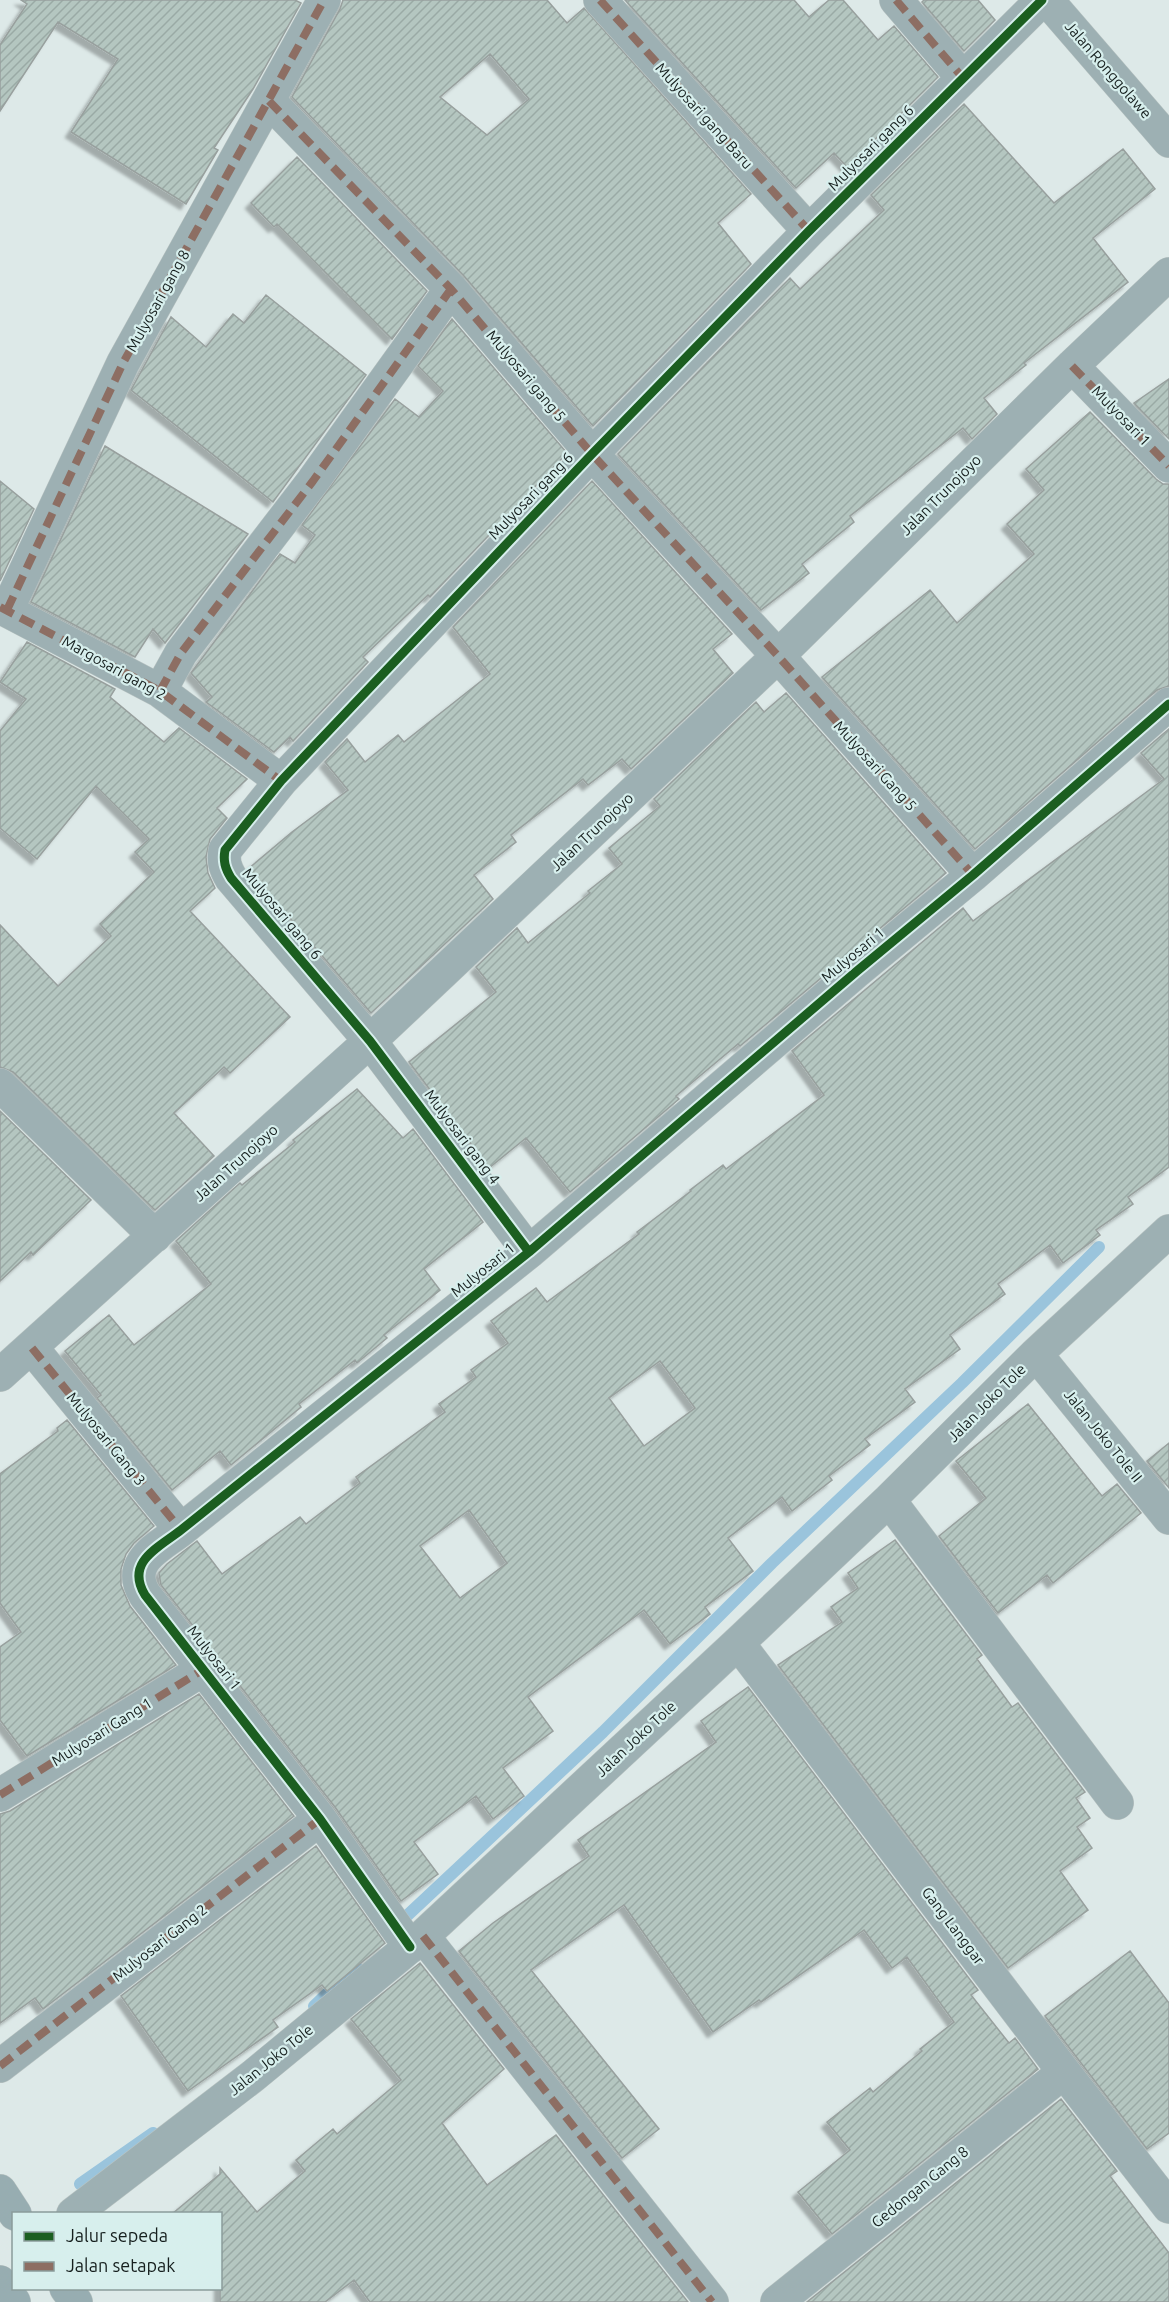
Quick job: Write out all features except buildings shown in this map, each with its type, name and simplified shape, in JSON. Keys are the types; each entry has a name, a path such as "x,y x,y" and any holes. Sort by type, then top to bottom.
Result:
{"main road":[{"path":"0,2191 14,2212"},
{"path":"0,2283 14,2302"},
{"path":"67,2290 76,2302"}],"street":[{"name":"Mulyosari gang 8","path":"3,608 123,363 324,0"},
{"name":"Mulyosari gang Baru","path":"600,0 809,231"},
{"path":"896,0 963,78"},
{"name":"Mulyosari gang 6","path":"370,1041 231,878 226,868 225,850 281,781 592,454 809,231 1042,0"},
{"name":"Jalan Ronggolawe","path":"1047,0 1169,141"},
{"name":"Mulyosari gang 5","path":"269,101 451,289 592,454 778,657"},
{"name":"Jalan Trunojoyo","path":"0,1375 370,1041 778,657 1072,366 1169,274"},
{"path":"160,691 182,653 314,481 451,289"},
{"name":"Mulyosari 1","path":"1072,366 1169,466"},
{"name":"Margosari gang 2","path":"3,608 160,691 281,781"},
{"name":"Mulyosari Gang 5","path":"778,657 973,875"},
{"name":"Mulyosari 1","path":"712,2302 407,1935 145,1595 137,1576 140,1566 147,1557 529,1252 848,978 973,875 1169,704"},
{"name":"Mulyosari gang 4","path":"370,1041 529,1252"},
{"path":"0,1085 154,1236"},
{"name":"Jalan Joko Tole","path":"76,2212 253,2076 407,1935 738,1643 889,1500 1036,1354 1169,1231"},
{"name":"Mulyosari Gang 3","path":"32,1348 181,1530"},
{"name":"Jalan Joko Tole II","path":"1036,1354 1169,1518"},
{"path":"889,1500 1117,1803"},
{"name":"Gang Langgar","path":"738,1643 1169,2207"},
{"name":"Mulyosari Gang 1","path":"0,1795 204,1670"},
{"name":"Mulyosari Gang 2","path":"0,2066 320,1820"},
{"name":"Gedongan Gang 8","path":"777,2302 1064,2072"}],"waterway":[{"path":"396,1926 603,1732 772,1563 962,1383 1099,1247"},
{"path":"314,2006 356,1966"},
{"path":"80,2184 153,2133"}],"marked path":[{"path":"7,610 123,363 324,0"},
{"path":"600,0 809,231"},
{"path":"896,0 963,78"},
{"path":"269,101 451,289 592,454 778,656 973,875"},
{"path":"160,691 181,653 313,481 451,289"},
{"path":"1072,366 1169,466"},
{"path":"0,607 160,691 281,781"},
{"path":"32,1348 181,1530"},
{"path":"0,1795 204,1669"},
{"path":"0,2066 320,1819"},
{"path":"423,1936 712,2302"}],"cycle path":[{"path":"529,1252 370,1041 231,878 225,864 225,850 281,781 592,454 809,231 1042,0"},
{"path":"410,1947 320,1819 145,1595 140,1583 139,1573 142,1565 154,1550 529,1252 857,971 973,875 1169,704"}]}
